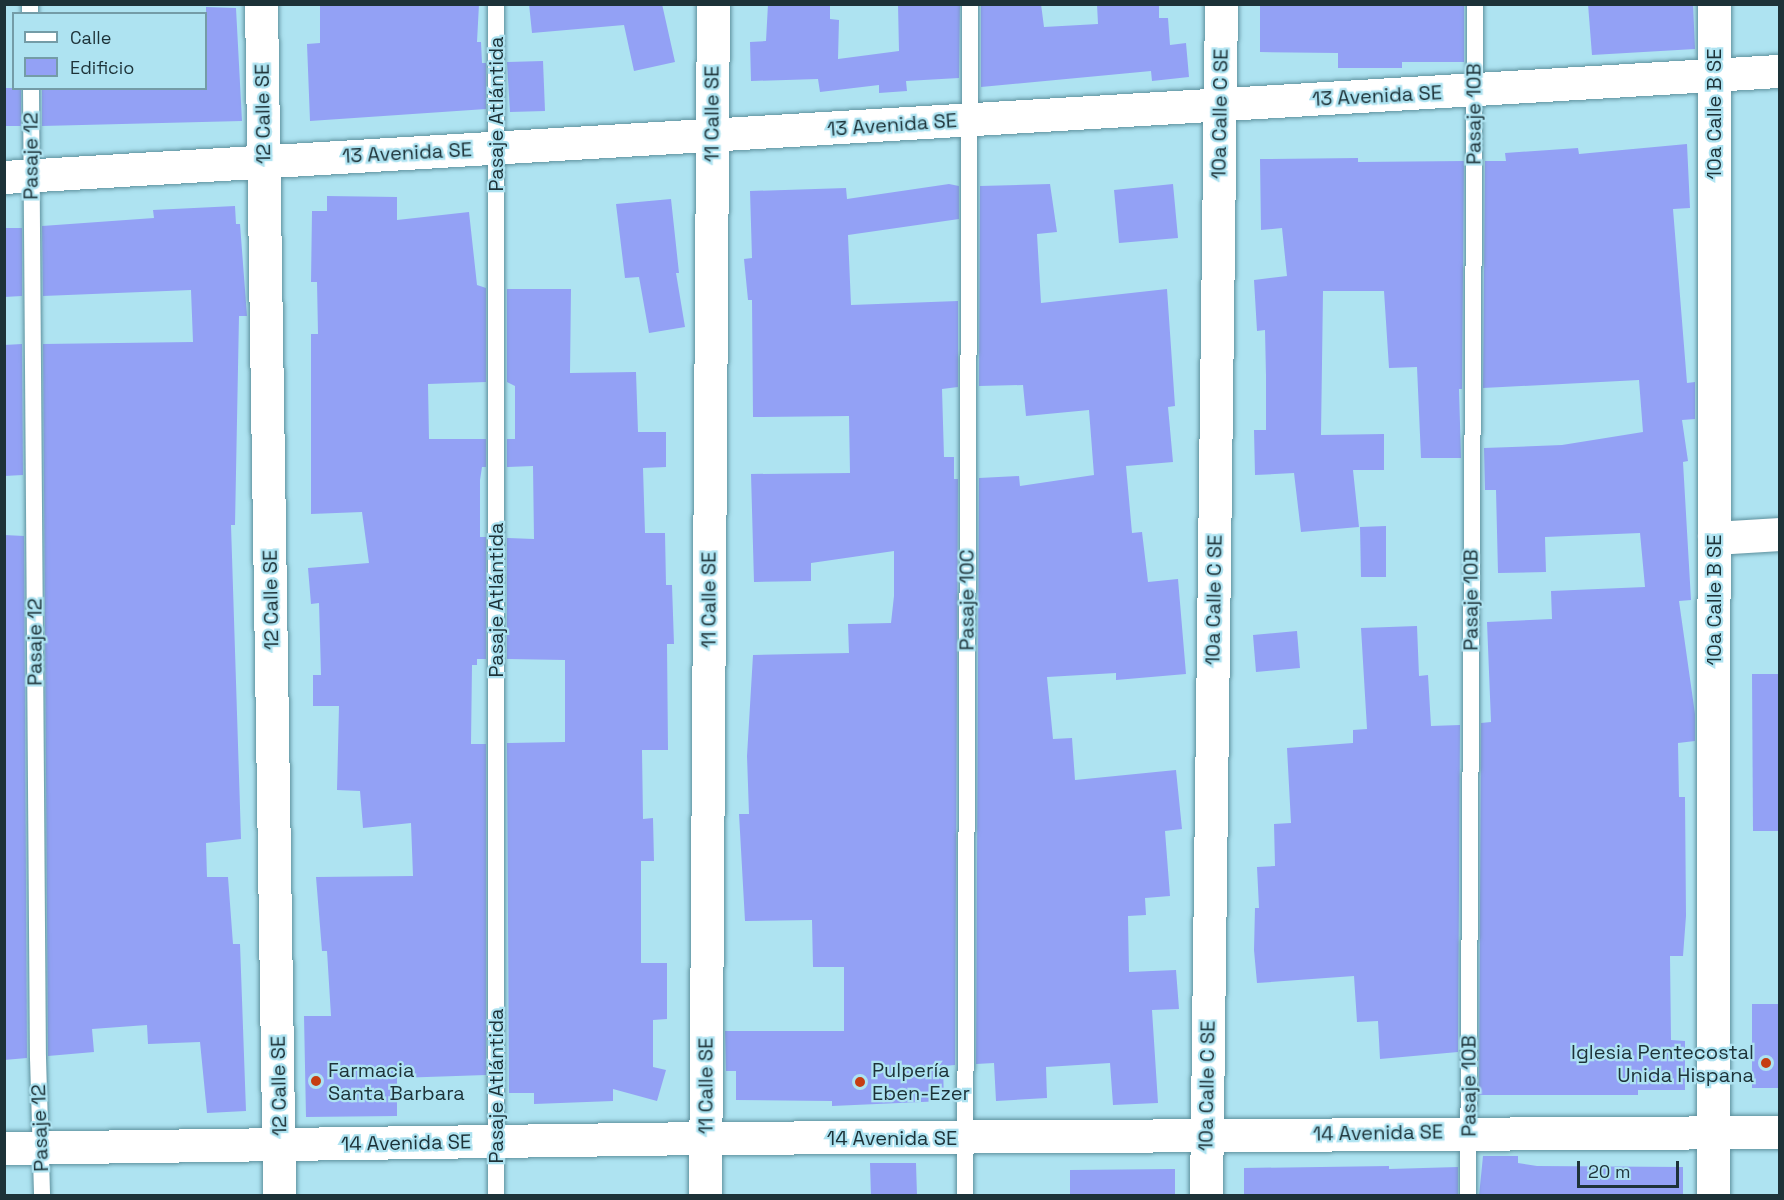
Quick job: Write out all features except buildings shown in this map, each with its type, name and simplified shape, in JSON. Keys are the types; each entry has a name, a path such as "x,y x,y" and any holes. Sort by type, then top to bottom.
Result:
{"street":[{"name":"12 Calle SE","path":"261,4 279,1196"},
{"name":"11 Calle SE","path":"705,1196 713,4"},
{"name":"10a Calle C SE","path":"1206,1196 1221,4"},
{"name":"10a Calle B SE","path":"1713,1196 1714,4"},
{"name":"13 Avenida SE","path":"18,176 1779,72"},
{"path":"1714,538 1779,534"},
{"name":"14 Avenida SE","path":"4,1148 706,1138 1207,1137 1468,1131 1779,1132"}],"lane":[{"name":"Pasaje Atlántida","path":"496,4 496,1196"},
{"name":"Pasaje 10C","path":"965,1196 970,4"},
{"name":"Pasaje 10B","path":"1468,1196 1475,4"},
{"name":"Pasaje 12","path":"31,90 18,176 42,1196"}],"place":[{"name":"Iglesia Pentecostal Unida Hispana","path":"1766,1063"},
{"name":"Farmacia Santa Barbara","path":"316,1081"},
{"name":"Pulpería Eben-Ezer","path":"860,1082"}]}
